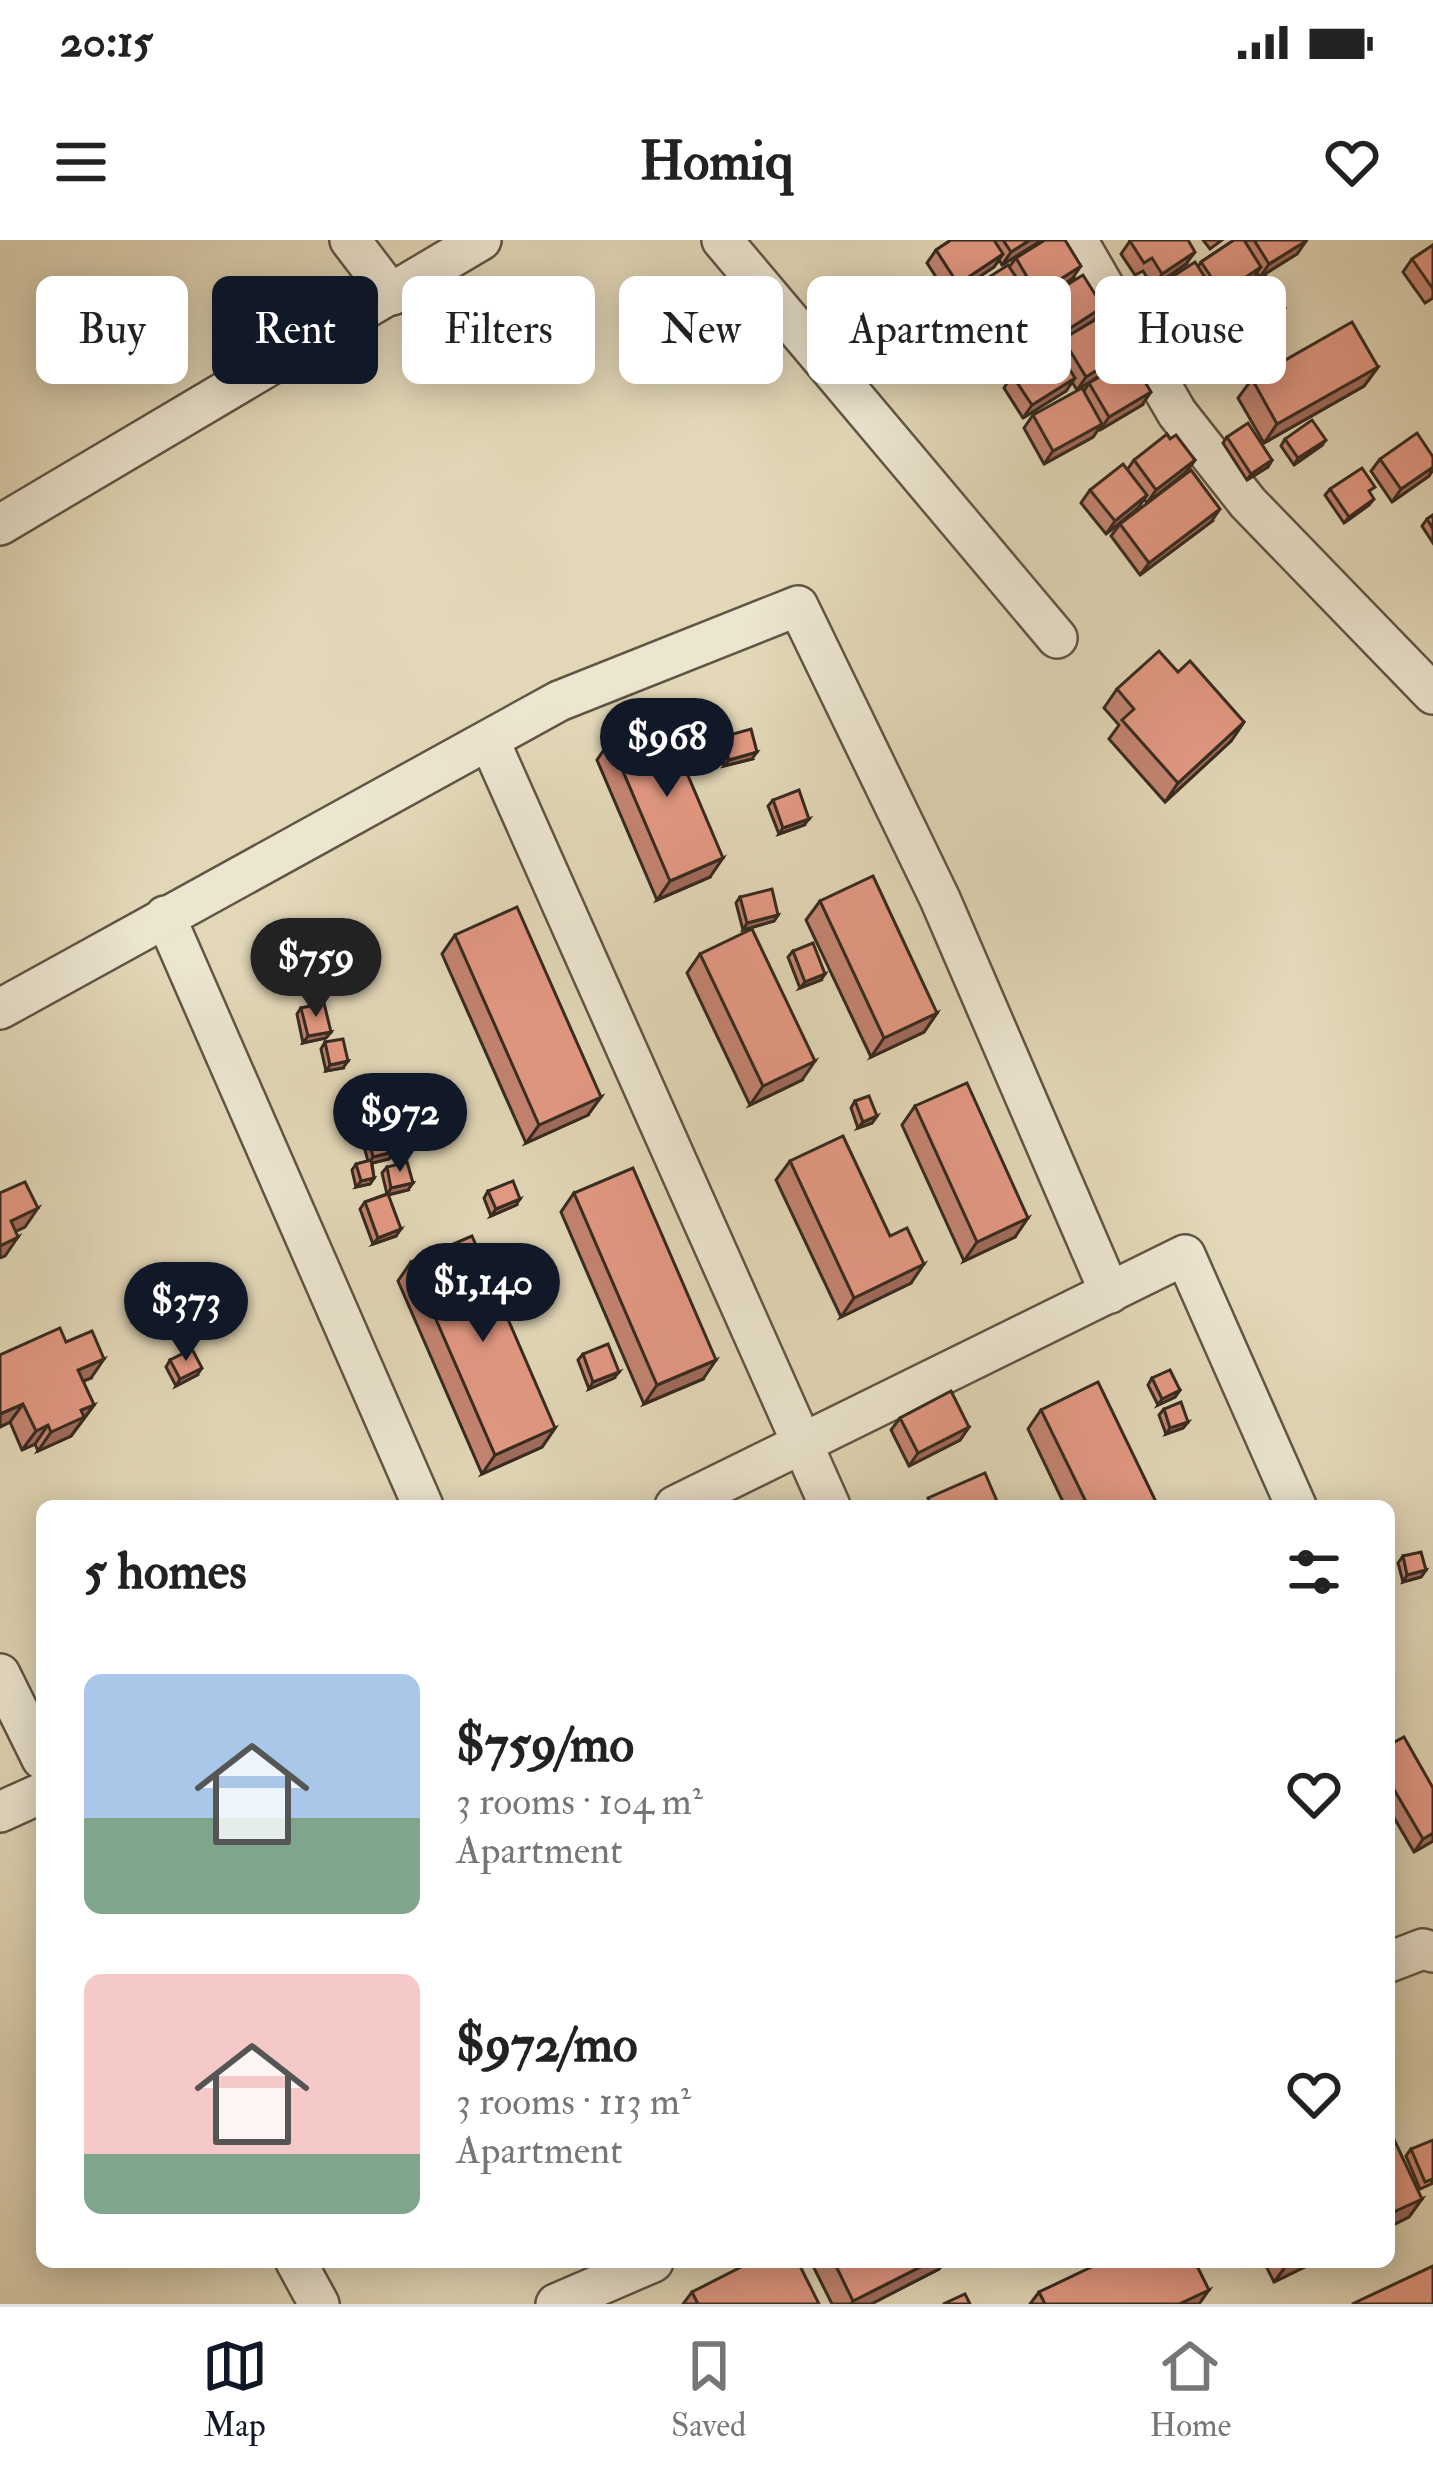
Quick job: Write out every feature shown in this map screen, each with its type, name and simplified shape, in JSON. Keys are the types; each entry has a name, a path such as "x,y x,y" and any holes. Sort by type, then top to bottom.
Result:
{"street":[{"path":"350,240 392,295"},
{"path":"0,526 481,240"},
{"path":"722,240 1057,638"},
{"path":"1077,240 1178,413 1248,503 1433,694"},
{"path":"0,1009 559,701 798,606 940,899 1110,1293"},
{"path":"489,740 827,1500"},
{"path":"165,916 420,1500"},
{"path":"687,1500 1185,1255 1293,1500"},
{"path":"0,1674 36,1747"},
{"path":"0,1812 36,1796"},
{"path":"1395,1960 1424,1948 1433,1952"},
{"path":"299,2268 319,2304"},
{"path":"556,2304 639,2268"}],"building":[{"path":"951,240 994,240 1003,254 970,276 953,276 936,250"},
{"path":"1003,240 1030,240 1011,252"},
{"path":"1045,240 1065,240 1081,266 1065,276 1026,276 1016,258"},
{"path":"1132,240 1188,240 1195,252 1162,274 1152,258 1144,263"},
{"path":"1234,240 1244,240 1261,267 1248,276 1210,276 1201,262"},
{"path":"1254,240 1305,240 1306,241 1269,264"},
{"path":"1433,245 1433,289 1412,259"},
{"path":"1195,262 1204,276 1173,276"},
{"path":"1008,265 1015,276 991,276"},
{"path":"1083,275 1095,294 1095,312 1071,328 1071,282"},
{"path":"1095,320 1095,371 1086,377 1071,352 1071,334"},
{"path":"1352,322 1378,367 1277,424 1255,384 1286,384 1286,360"},
{"path":"1089,383 1146,384 1151,392 1109,417"},
{"path":"1018,384 1065,384 1032,405"},
{"path":"1082,388 1102,424 1053,451 1033,415"},
{"path":"1312,420 1326,440 1298,458 1285,439"},
{"path":"1248,423 1272,460 1251,474 1227,437"},
{"path":"1417,433 1433,457 1433,467 1401,489 1380,459"},
{"path":"1167,434 1170,439 1176,435 1195,460 1156,490 1134,460"},
{"path":"1123,464 1147,495 1115,521 1090,490"},
{"path":"1362,468 1375,487 1369,491 1374,499 1349,517 1330,489"},
{"path":"1191,470 1220,509 1149,563 1120,524"},
{"path":"1159,651 1178,672 1190,661 1244,722 1178,783 1122,720 1134,709 1117,689"},
{"path":"664,719 723,858 670,881 610,741"},
{"path":"751,729 757,752 729,760 722,737"},
{"path":"799,790 809,819 783,828 773,800"},
{"path":"873,876 937,1013 884,1038 820,901"},
{"path":"772,889 778,915 747,923 740,897"},
{"path":"517,907 601,1097 539,1125 455,935"},
{"path":"752,929 815,1061 763,1086 700,954"},
{"path":"813,943 825,974 805,982 793,951"},
{"path":"324,1003 331,1032 308,1036 301,1008"},
{"path":"343,1039 348,1061 330,1065 325,1042"},
{"path":"967,1083 1028,1218 977,1242 915,1106"},
{"path":"869,1096 877,1116 863,1122 855,1101"},
{"path":"387,1127 393,1152 373,1157 367,1132"},
{"path":"843,1136 890,1236 907,1228 924,1264 854,1298 790,1161"},
{"path":"371,1160 374,1178 361,1181 356,1164"},
{"path":"407,1162 413,1183 391,1188 387,1167"},
{"path":"633,1168 716,1360 657,1385 574,1193"},
{"path":"513,1181 520,1199 496,1209 488,1191"},
{"path":"25,1182 38,1208 11,1221 18,1237 0,1246 0,1193"},
{"path":"388,1194 401,1229 378,1238 365,1202"},
{"path":"472,1236 555,1428 495,1455 411,1262"},
{"path":"60,1328 66,1342 92,1331 104,1359 78,1370 94,1405 81,1410 84,1417 51,1432 48,1425 36,1431 23,1404 0,1414 0,1355"},
{"path":"608,1344 619,1372 593,1382 583,1354"},
{"path":"192,1349 202,1368 180,1379 170,1360"},
{"path":"1170,1370 1180,1390 1162,1399 1152,1378"},
{"path":"1098,1382 1155,1500 1085,1500 1041,1410"},
{"path":"951,1391 969,1427 918,1453 900,1418"},
{"path":"1181,1402 1188,1422 1170,1428 1164,1409"},
{"path":"985,1473 996,1500 929,1500"},
{"path":"1421,1552 1426,1570 1407,1575 1403,1556"},
{"path":"1404,1737 1433,1788 1433,1833 1423,1839 1395,1791 1395,1742"},
{"path":"1433,2140 1433,2179 1425,2182 1411,2149"},
{"path":"1395,2142 1422,2199 1395,2211"},
{"path":"1433,2266 1433,2304 1352,2304"},
{"path":"739,2268 801,2268 819,2304 698,2304 692,2292"},
{"path":"837,2268 918,2268 853,2301"},
{"path":"1089,2268 1198,2268 1209,2290 1179,2304 1045,2304 1039,2292"},
{"path":"965,2294 970,2304 943,2304"}]}
